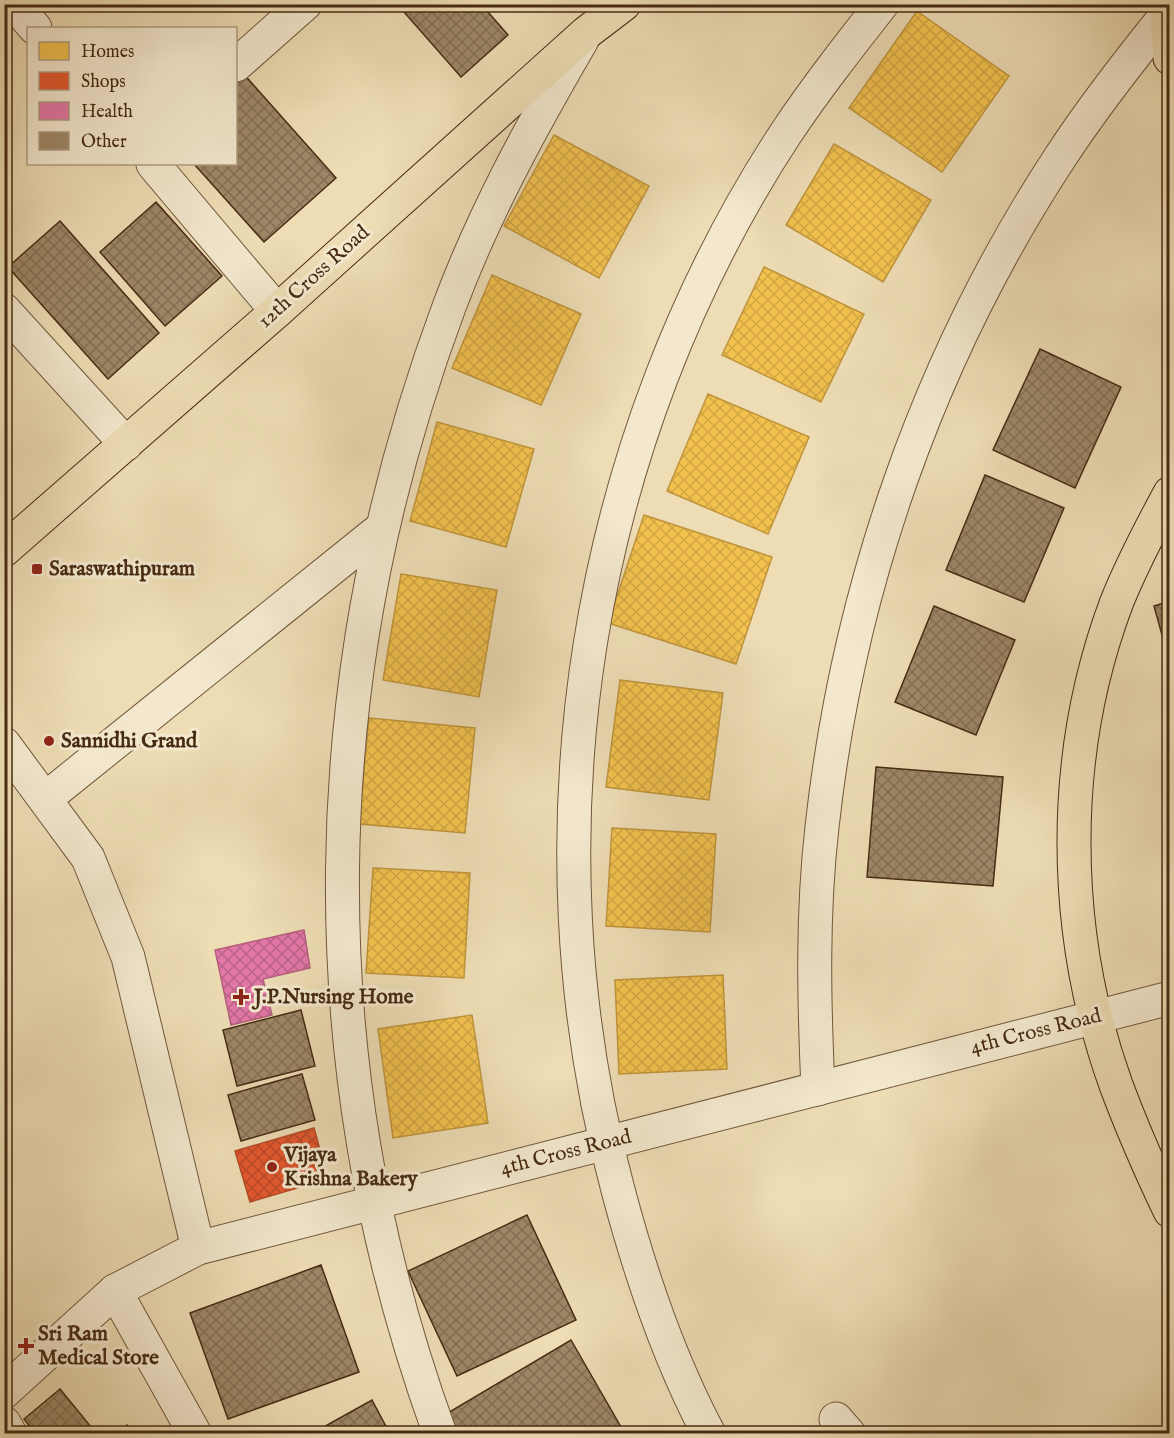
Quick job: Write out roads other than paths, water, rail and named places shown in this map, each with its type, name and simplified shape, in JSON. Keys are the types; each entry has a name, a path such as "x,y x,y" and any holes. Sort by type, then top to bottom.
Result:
{"main road":[{"name":"12th Cross Road","path":"4,550 277,311 586,33 624,4"},
{"path":"1165,9 1170,58"},
{"path":"1170,494 1142,545 1116,604 1097,667 1082,736 1076,782 1074,830 1076,889 1083,959 1096,1017 1116,1083 1141,1148 1170,1211"}],"street":[{"path":"14,4 34,27"},
{"path":"237,64 304,4"},
{"path":"709,1434 664,1334 637,1258 605,1143 591,1070 579,982 573,871 574,805 580,716 592,628 610,541 635,456 660,383 699,290 740,211 785,135 836,62 882,4"},
{"path":"818,1089 814,1006 815,918 831,753 850,655 872,569 898,483 931,399 964,326 1011,237 1059,159 1165,9"},
{"path":"440,1434 422,1384 395,1292 374,1203 356,1099 346,999 342,898 344,796 353,696 368,596 382,528 417,400 450,304 490,211 530,131 586,33"},
{"path":"154,165 277,311"},
{"path":"4,310 126,444"},
{"path":"45,800 382,528"},
{"path":"4,744 88,858 128,957 198,1248"},
{"name":"4th Cross Road","path":"4,1392 115,1291 198,1248 1170,998"},
{"path":"115,1291 195,1434"},
{"path":"4,1423 10,1434"}],"place":[{"name":"Saraswathipuram","path":"37,569"},
{"name":"Sannidhi Grand","path":"49,741"},
{"name":"J.P.Nursing Home","path":"241,997"},
{"name":"Vijaya Krishna Bakery","path":"272,1167"},
{"name":"Sri Ram Medical Store","path":"26,1346"}]}
